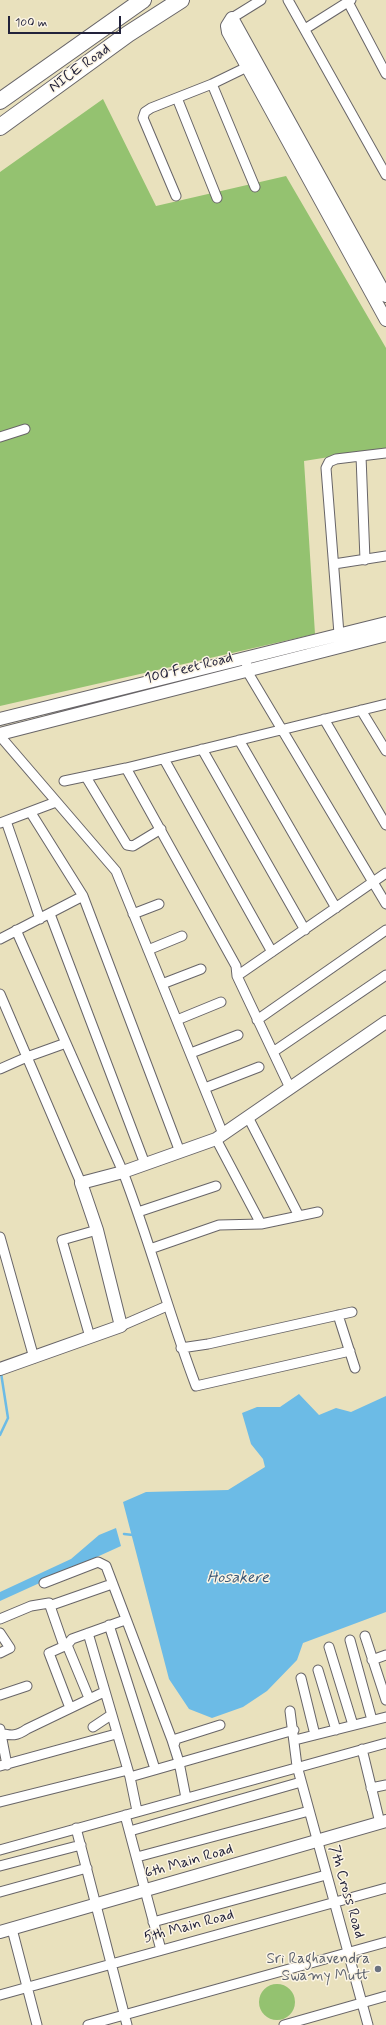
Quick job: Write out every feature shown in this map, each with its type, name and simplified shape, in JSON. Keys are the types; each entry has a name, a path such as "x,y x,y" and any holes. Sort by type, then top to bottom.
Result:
{"highway":[{"name":"NICE Road","path":"0,100 143,0"},
{"name":"NICE Road","path":"0,127 128,34 181,0"}],"street":[{"path":"261,0 232,18 227,26 228,32 247,67 386,296"},
{"path":"288,0 386,175"},
{"path":"305,29 349,1 386,74"},
{"path":"232,18 378,285 386,320"},
{"path":"176,196 142,118 148,109 212,84 247,67"},
{"path":"212,84 255,187"},
{"path":"178,98 218,198"},
{"path":"0,437 25,429"},
{"path":"339,634 326,468 332,460 386,453"},
{"path":"361,456 365,560"},
{"path":"334,564 386,556"},
{"name":"100 Feet Road","path":"0,719 386,623"},
{"name":"100 Feet Road","path":"0,735 386,635"},
{"path":"246,657 247,670 386,904"},
{"path":"64,781 164,759 386,704"},
{"path":"362,710 386,751"},
{"path":"324,719 385,822"},
{"path":"0,735 116,871 206,1088 220,1136 260,1224"},
{"path":"240,740 336,908"},
{"path":"202,749 305,930"},
{"path":"164,759 272,952"},
{"path":"126,768 236,966 237,976 290,1088"},
{"path":"86,777 127,845 133,846 160,829"},
{"path":"40,919 3,822 31,813 56,802"},
{"path":"31,813 83,896 180,1152"},
{"path":"237,976 386,873"},
{"path":"0,939 83,896"},
{"path":"133,914 159,904"},
{"path":"50,914 145,1164"},
{"path":"16,930 123,1172 138,1212 181,1348 196,1386 350,1352"},
{"path":"257,1020 386,930"},
{"path":"148,950 182,936"},
{"path":"162,984 201,969"},
{"path":"273,1052 386,975"},
{"path":"0,994 81,1183 97,1230 121,1326"},
{"path":"177,1020 221,1002"},
{"path":"81,1183 123,1172 220,1136 386,1022"},
{"path":"191,1053 238,1036"},
{"path":"0,1069 27,1057 66,1043"},
{"path":"206,1088 259,1067"},
{"path":"248,1117 299,1216"},
{"path":"138,1212 216,1186"},
{"path":"150,1249 219,1225 260,1224 318,1212"},
{"path":"90,1337 62,1240 97,1230"},
{"path":"0,1238 34,1358"},
{"path":"0,1369 121,1326 167,1306"},
{"path":"181,1348 208,1344 352,1312"},
{"path":"338,1315 355,1368"},
{"path":"44,1583 98,1562 106,1566 125,1620 174,1745 186,1798"},
{"path":"52,1605 112,1584"},
{"path":"0,1619 31,1606 49,1603 89,1698"},
{"path":"70,1708 49,1653 66,1645 72,1639 125,1620"},
{"path":"109,1626 155,1769"},
{"path":"0,1633 10,1648 0,1653"},
{"path":"88,1633 116,1734 129,1773 137,1811"},
{"path":"365,1636 386,1700"},
{"path":"350,1640 372,1720"},
{"path":"329,1647 353,1725"},
{"path":"372,1660 386,1655"},
{"path":"318,1670 336,1730"},
{"path":"301,1678 314,1735"},
{"path":"0,1695 27,1686"},
{"path":"104,1692 89,1698 18,1735 10,1736 0,1732 4,1765 116,1734"},
{"name":"7th Cross Road","path":"290,1711 294,1730 297,1766 368,2025"},
{"path":"93,1727 111,1715"},
{"path":"295,1740 386,1717"},
{"path":"174,1745 176,1739 220,1725"},
{"path":"0,1802 129,1773 155,1769 294,1730"},
{"path":"0,1850 297,1766 386,1743"},
{"path":"362,1749 371,1788 383,1822"},
{"path":"130,1831 302,1782"},
{"path":"371,1788 386,1785"},
{"path":"137,1857 309,1811"},
{"path":"125,1815 161,1950"},
{"name":"6th Main Road","path":"0,1932 383,1822"},
{"path":"76,1828 127,2025"},
{"path":"0,1866 81,1845"},
{"path":"0,1892 87,1868"},
{"path":"153,1922 326,1874"},
{"name":"5th Main Road","path":"0,1994 386,1888"},
{"path":"12,1929 37,2025"},
{"path":"88,2025 386,1942"},
{"path":"284,2025 386,1996"}],"green space":[{"path":"103,99 156,206 286,176 386,348 386,448 304,461 315,634 0,706 0,172"},
{"path":"281,1984 290,1989 294,1995 294,2009 290,2015 281,2020 273,2020 264,2015 260,2009 259,1998 264,1989 270,1985"}],"water":[{"name":"Hosakere","path":"299,1394 319,1415 336,1408 351,1412 386,1396 386,1612 303,1643 297,1660 267,1691 243,1707 212,1718 189,1709 169,1679 123,1502 146,1492 228,1490 265,1467 263,1459 251,1444 242,1413 257,1407 280,1407"},
{"path":"116,1528 121,1546 0,1601 0,1592 71,1559 99,1535"}],"waterway":[{"path":"0,1435 8,1418 1,1373"},
{"path":"124,1534 133,1535"}],"place":[{"name":"Sri Raghavendra Swamy Mutt","path":"378,1969"}]}
